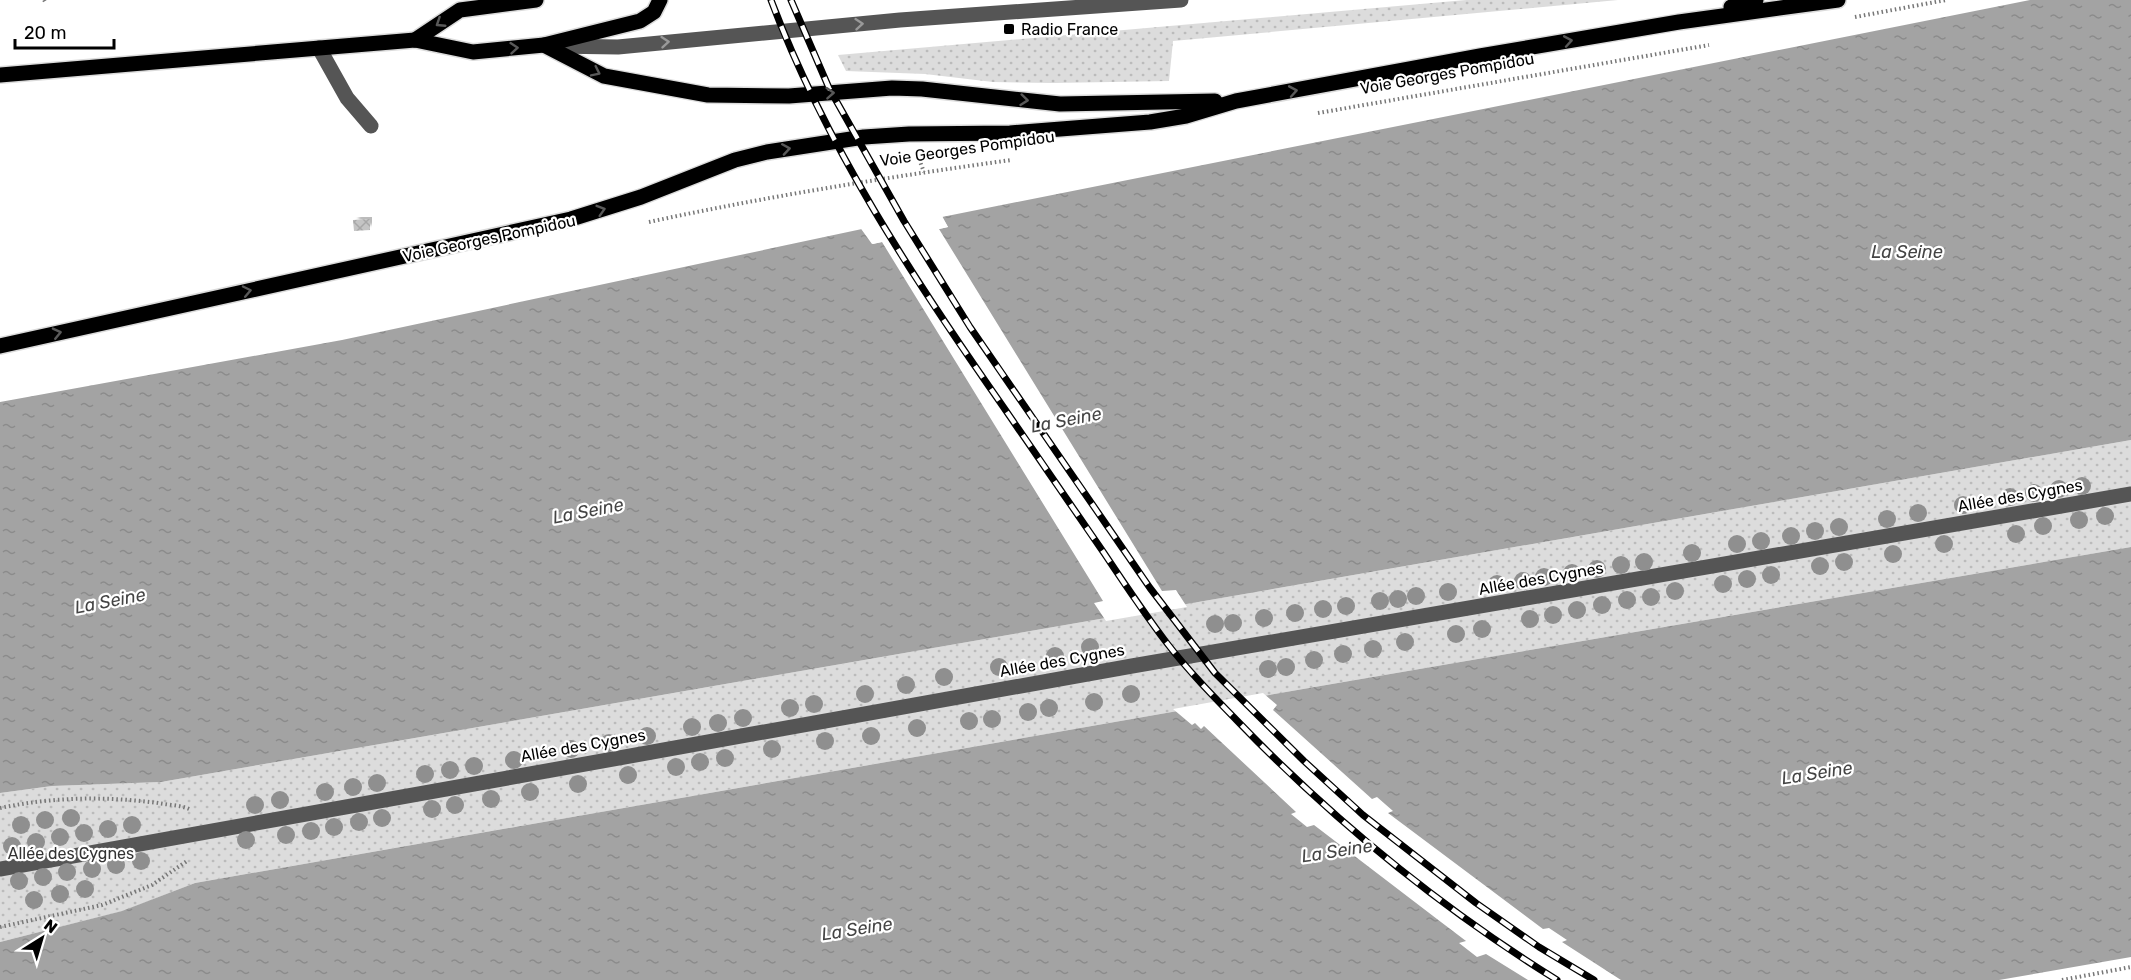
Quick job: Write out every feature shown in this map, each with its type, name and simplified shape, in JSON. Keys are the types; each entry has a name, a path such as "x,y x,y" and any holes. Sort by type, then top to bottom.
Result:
{"main road":[{"path":"414,40 459,10 536,0"},
{"path":"0,75 414,40 473,52 544,45 640,21 654,12 660,0"},
{"path":"1679,22 1756,0"},
{"name":"Voie Georges Pompidou","path":"0,346 571,219 641,197 735,160 767,152 864,137 1010,134 1103,127 1186,116 1236,101 1679,22 1838,0"},
{"path":"544,45 604,76 708,96 789,96 892,88 922,89 1060,104 1236,101"}],"street":[{"path":"544,45 618,47 900,20 1181,0"},
{"path":"319,48 346,98 371,126"},
{"name":"Allée des Cygnes","path":"0,868 1120,668 2131,494"}],"path":[{"path":"1844,20 1946,0"},
{"name":"Voie Georges Pompidou","path":"1309,115 1719,43"},
{"name":"Voie Georges Pompidou","path":"640,224 733,204 1017,159"},
{"path":"2062,980 2131,967"}],"green space":[{"path":"1466,0 1618,0 1173,41 1169,81 993,82 925,74 846,71 838,55"},
{"name":"Allée des Cygnes","path":"2131,440 2131,547 195,883 123,911 0,942 0,793 52,786 161,782"}],"water":[{"name":"La Seine","path":"2030,0 2131,0 2131,440 161,782 52,786 0,793 0,402 342,340 862,229 873,244 948,227 942,217"},
{"name":"La Seine","path":"2131,547 2131,957 1999,980 0,980 0,942 122,911 195,883"}],"pier":[{"path":"941,214 948,227 939,229 1162,591 1176,590 1187,607 1106,621 1094,603 1103,601 882,242 872,244 859,226 864,227 874,241 944,225 939,218"},
{"path":"1263,693 1277,705 1273,710 1372,799 1377,797 1393,811 1388,813 1543,929 1549,928 1567,940 1562,942 1621,980 1528,980 1486,954 1477,957 1459,943 1466,941 1314,825 1307,827 1291,814 1296,812 1204,726 1201,729 1195,723 1192,725 1173,709"}],"building":[{"path":"370,219 370,230 354,231 353,220"}],"railway":[{"path":"771,0 818,107 845,159 904,260 1134,598 1176,655 1257,741 1363,839 1438,899 1557,980"},
{"path":"791,0 829,88 904,221 970,327 1150,588 1215,673 1304,761 1363,815 1476,903 1539,947 1594,980"}],"place":[{"name":"Radio France","path":"1009,29"}]}
